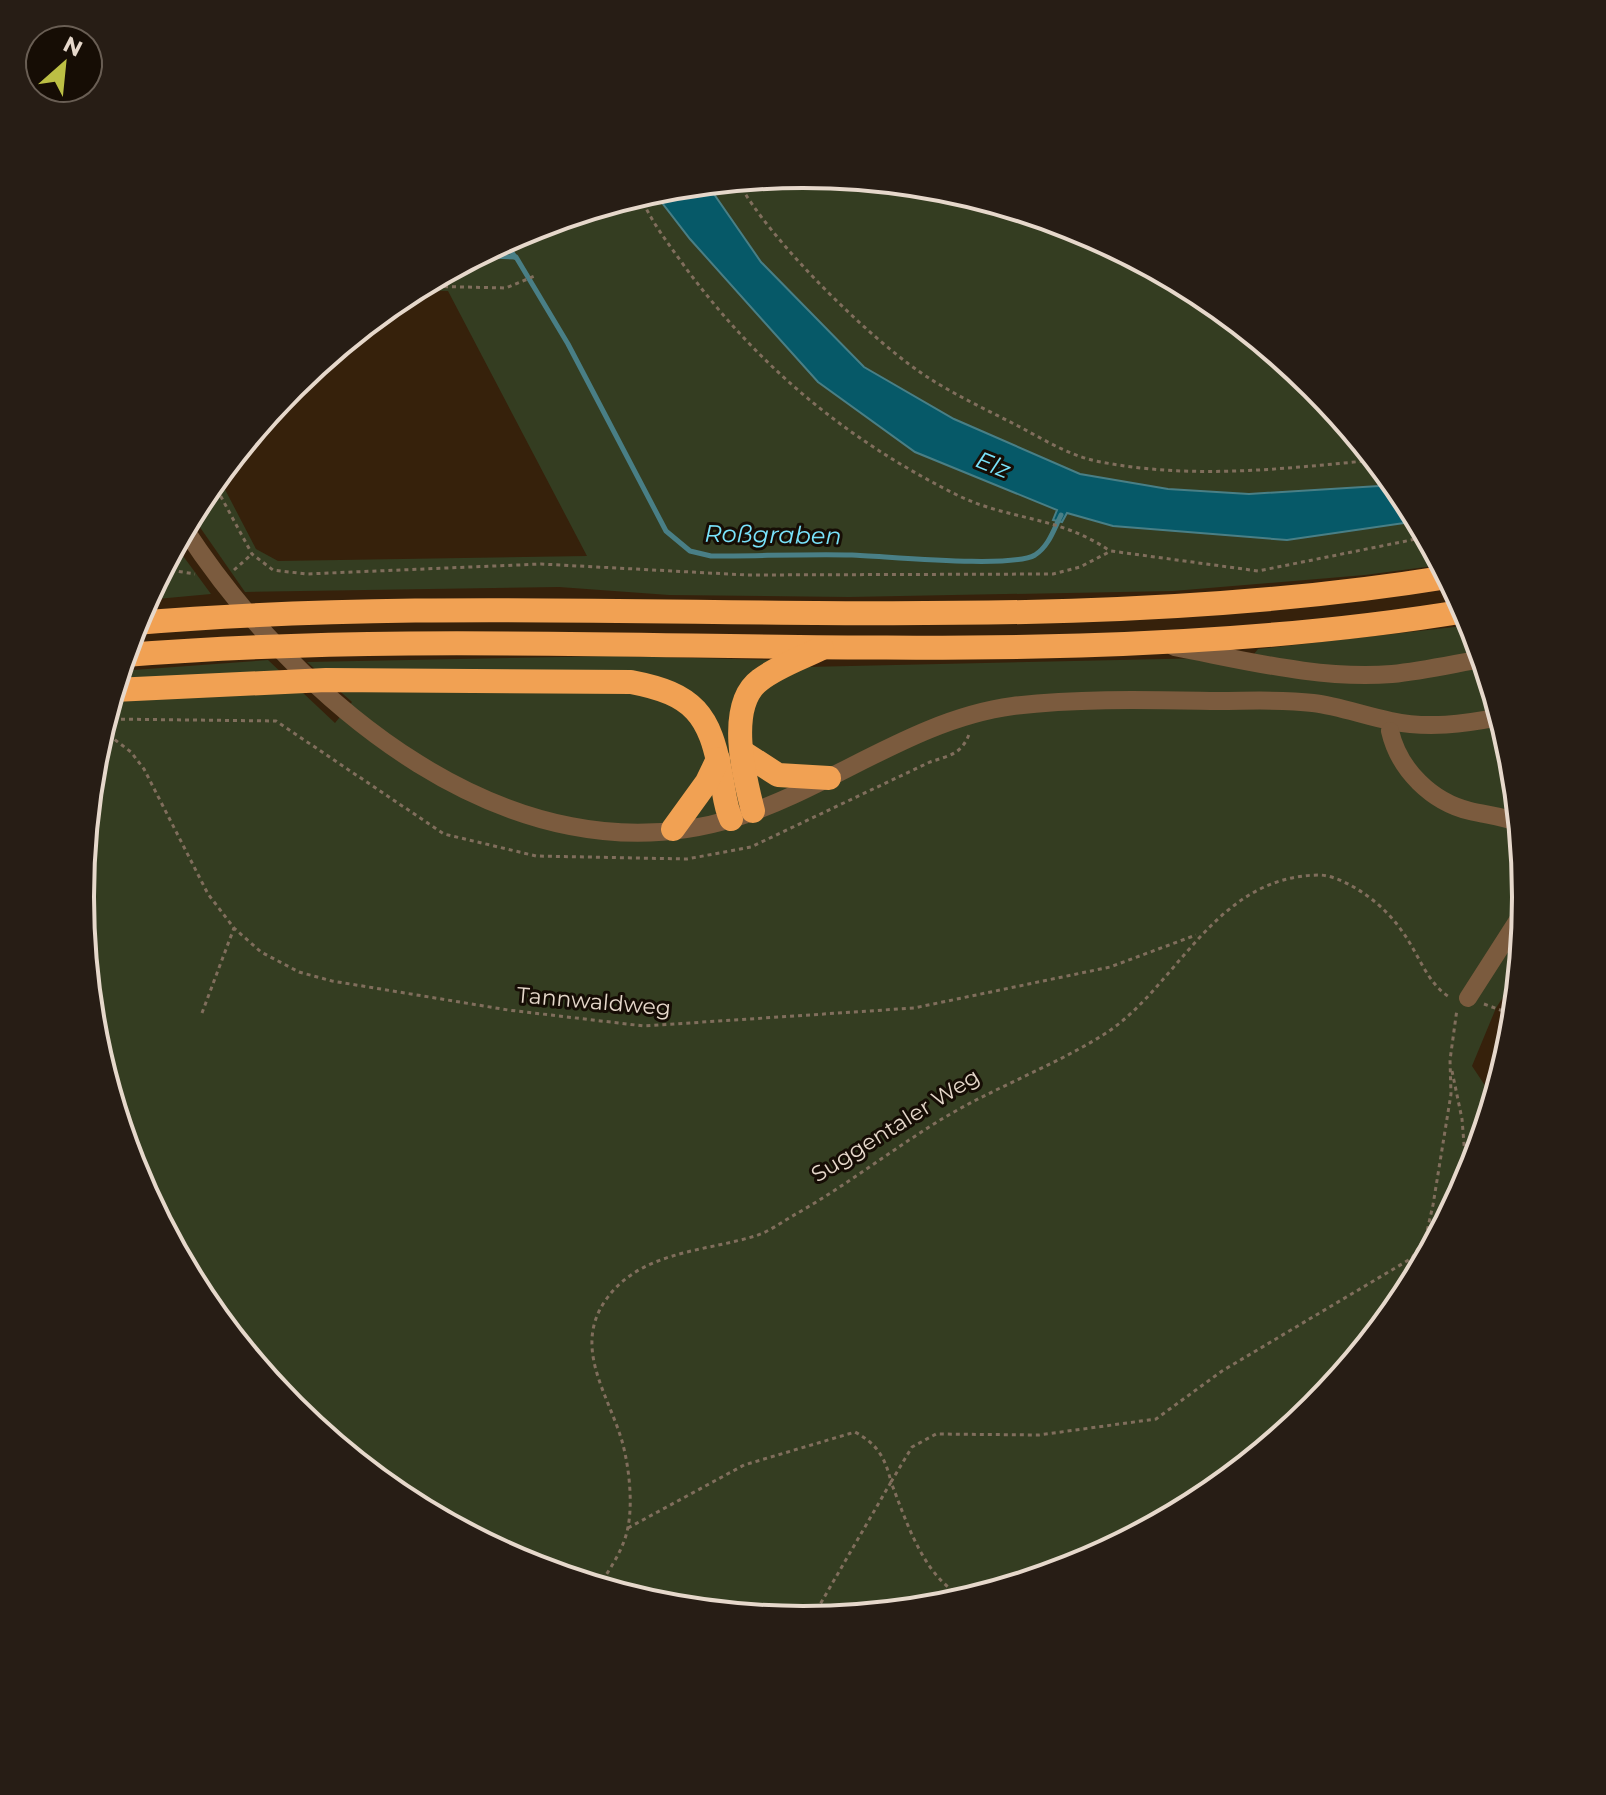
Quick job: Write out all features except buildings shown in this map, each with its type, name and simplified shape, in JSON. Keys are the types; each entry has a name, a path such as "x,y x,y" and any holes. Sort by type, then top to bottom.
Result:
{"highway":[{"path":"150,622 330,612 830,616 1120,611 1305,598 1436,579"},
{"path":"138,654 337,643 824,646 1147,642 1316,631 1452,613"},
{"path":"742,815 744,753 739,733 740,713 757,681 824,646"},
{"path":"126,689 326,680 631,682 655,686 692,707 707,722 718,759 742,815"},
{"path":"744,753 778,775 829,778"},
{"path":"673,829 707,782 718,759"}],"street":[{"path":"192,538 257,626 344,710 415,762 483,799 549,820 601,829 673,829 742,815 949,723 1012,706 1181,700 1313,703 1395,722 1427,726 1489,719"},
{"path":"1147,642 1312,671 1356,674 1392,674 1471,661"},
{"path":"1390,731 1393,746 1410,771 1438,800 1507,820"},
{"path":"1463,1000 1511,930"}],"path":[{"path":"743,191 752,208 806,268 875,336 930,379 1059,448 1093,460 1158,470 1233,473 1361,461"},
{"path":"645,207 720,314 806,400 859,438 960,496 1085,533 1111,551 1258,571 1415,539"},
{"path":"443,287 506,288 535,277"},
{"path":"220,495 252,554 273,570 306,574 541,564 747,575 1053,574 1080,567 1111,551"},
{"path":"117,719 276,721 444,834 536,856 621,860 687,859 751,847 930,762 957,754 964,748 970,733"},
{"name":"Tannwaldweg","path":"113,738 131,752 144,769 208,894 234,928 279,963 332,981 508,1010 644,1026 914,1008 1110,967 1200,934"},
{"name":"Suggentaler Weg","path":"604,1578 628,1528 629,1485 622,1442 598,1377 589,1342 594,1321 606,1299 633,1273 679,1252 757,1236 825,1197 938,1121 1105,1034 1142,1003 1200,934 1259,892 1288,880 1321,874 1371,897 1402,931 1439,991 1463,1000"},
{"path":"202,1013 234,928"},
{"path":"1426,1235 1451,1094 1450,1060 1463,1000 1502,1012"},
{"path":"1450,1060 1462,1119 1465,1151"},
{"path":"819,1606 912,1447 936,1434 1039,1435 1156,1419 1222,1371 1412,1258 1423,1240"},
{"path":"628,1528 744,1465 855,1432 874,1443 886,1463 909,1527 942,1586 951,1591"}],"green space":[{"path":"803,188 849,190 941,202 1031,226 1074,242 1158,283 1235,335 1304,396 1336,430 1380,486 1249,494 1168,489 1080,474 954,419 864,367 761,262 714,195"},
{"path":"662,203 690,239 915,452 1058,510 1054,519 1066,513 1113,526 1287,540 1405,523 1430,566 1173,591 849,597 669,595 559,587 245,592 199,526 224,488 256,549 278,561 587,556 448,291 437,291 532,242 575,226"},
{"path":"182,555 211,594 160,599"},
{"path":"1458,627 1488,714 1506,805 1512,898 1506,990 1472,1066 1486,1087 1458,1169 1439,1211 1393,1291 1336,1365 1270,1431 1235,1460 1157,1512 1074,1553 1031,1569 941,1593 896,1600 849,1605 757,1605 665,1593 619,1582 532,1553 489,1533 448,1512 371,1460 336,1431 270,1365 213,1291 189,1252 148,1169 132,1125 118,1081 100,990 94,898 100,805 118,714 132,670 268,660 335,723 352,702 307,662 615,656 770,660 806,667 1210,658 1247,663 1258,649"}],"water":[{"name":"Elz","path":"714,195 761,262 864,367 954,419 1080,474 1168,489 1249,494 1380,486 1405,523 1287,540 1113,526 1067,513 1062,522 1053,520 1057,510 915,452 818,382 690,239 662,203"}],"waterway":[{"path":"511,252 515,257"},
{"name":"Roßgraben","path":"501,256 516,257 568,344 666,531 690,551 711,556 852,555 975,561 1022,559 1035,555 1044,547 1061,515"}]}
